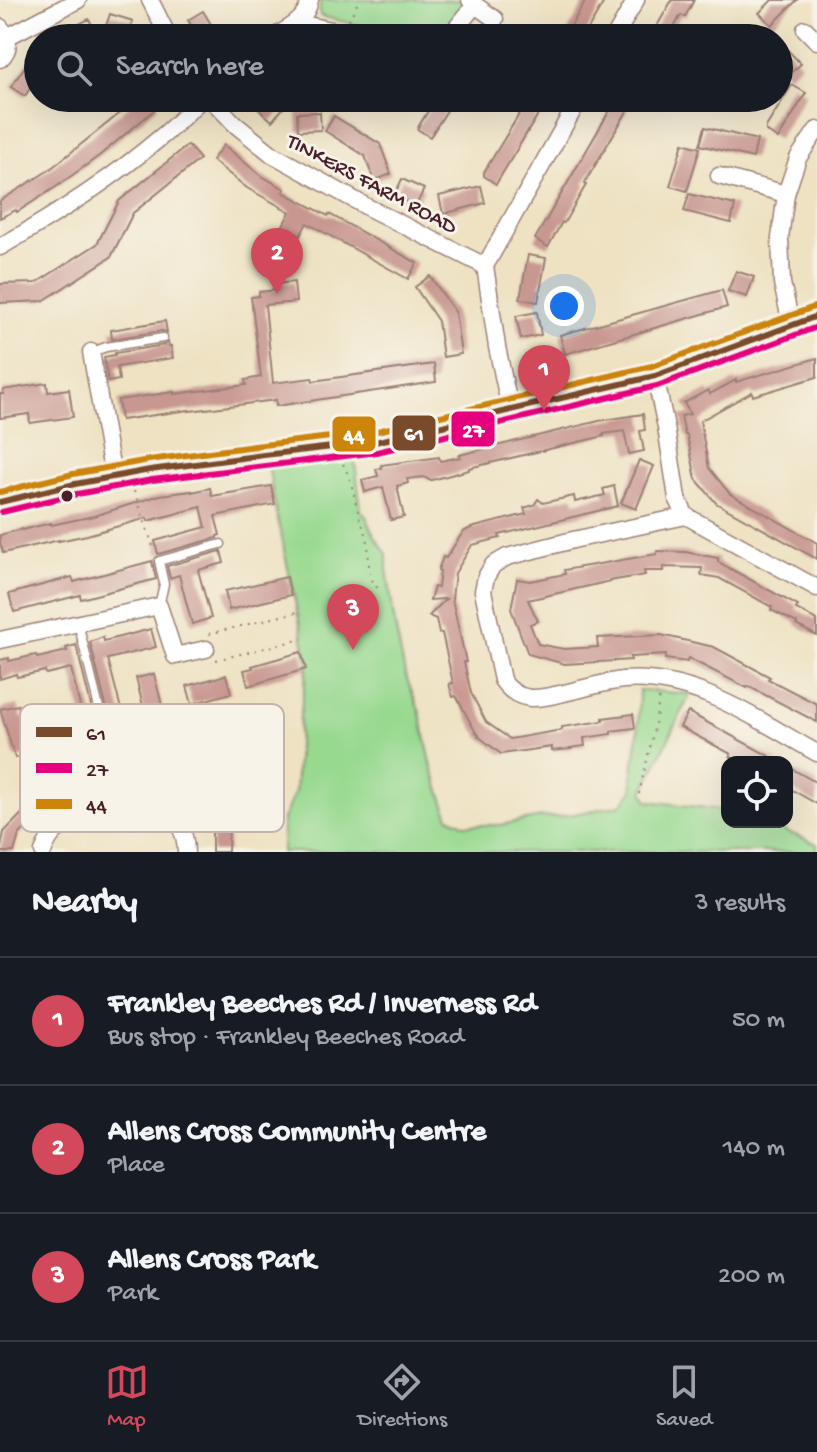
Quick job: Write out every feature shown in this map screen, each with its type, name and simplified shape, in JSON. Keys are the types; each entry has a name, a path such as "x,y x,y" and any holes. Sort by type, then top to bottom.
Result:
{"street":[{"path":"0,59 7,50 4,32 78,0"},
{"path":"150,0 162,24"},
{"path":"303,24 298,23 310,0"},
{"path":"622,24 636,0"},
{"path":"458,24 472,3 495,19"},
{"path":"0,247 89,192 161,137 187,112"},
{"name":"TINKERS FARM ROAD","path":"223,112 272,154 369,208 485,266"},
{"path":"510,409 485,266 572,112"},
{"path":"791,324 782,283 780,238 786,194 798,158 817,130"},
{"path":"719,176 786,194"},
{"path":"0,502 121,475 375,442 655,376 817,316"},
{"path":"91,352 121,475"},
{"path":"655,376 677,498 686,516 817,588"},
{"path":"686,516 573,540 507,557 493,565 483,591 502,680 510,691 525,697 543,697 623,680 660,681 707,692 817,753"},
{"path":"0,640 159,606 175,656 209,648"},
{"path":"43,852 55,832"},
{"path":"183,832 186,852"}],"lane":[{"path":"91,352 163,338"},
{"path":"159,606 164,584 159,561 221,544"},
{"path":"78,622 98,704"}],"path":[{"path":"347,24 359,0"},
{"path":"340,447 366,533 370,573 374,585 380,590"},
{"path":"121,475 159,561"},
{"path":"209,648 297,612"},
{"path":"209,648 302,639"},
{"path":"639,794 656,722 660,681"}],"green space":[{"path":"320,0 465,0 468,3 455,24 353,24 320,16"},
{"path":"354,455 361,510 387,554 395,626 405,674 420,713 432,768 449,817 465,825 500,825 621,805 633,790 639,690 690,694 643,792 648,801 721,810 721,828 778,828 817,844 817,852 282,852 284,817 295,792 300,716 308,662 268,463"}],"building":[{"path":"586,0 605,0 591,24 572,24"},
{"path":"672,0 694,0 685,17 681,15 676,24 658,24"},
{"path":"772,0 797,0 773,24 759,13"},
{"path":"203,11 211,24 190,24 188,20"},
{"path":"110,14 133,21 132,24 107,24"},
{"path":"793,56 801,64 793,71"},
{"path":"24,68 24,95 11,87"},
{"path":"793,86 806,93 778,139 766,131 775,112 793,112"},
{"path":"122,112 152,112 56,187 17,212 0,218 0,201 49,170"},
{"path":"262,112 280,112 272,121"},
{"path":"320,112 321,130 298,131 297,113"},
{"path":"427,112 446,112 430,137 417,129"},
{"path":"520,112 540,112 496,184 484,176"},
{"path":"609,112 627,112 548,247 535,239"},
{"path":"334,116 380,144 391,174 374,181 365,156 325,131"},
{"path":"705,127 757,140 753,158 700,145"},
{"path":"683,143 700,148 687,191 670,186"},
{"path":"188,145 200,159 133,213 111,257 43,301 0,303 0,284 36,283 97,244 119,201"},
{"path":"224,145 260,175 285,189 283,192 417,263 408,279 307,223 296,243 301,245 296,255 269,241 274,231 279,233 290,212 247,188 212,160"},
{"path":"402,179 424,189 416,206 394,196"},
{"path":"481,186 485,203 443,214 439,196"},
{"path":"689,194 735,205 731,223 684,211"},
{"path":"528,255 546,258 538,302 520,299"},
{"path":"736,271 754,277 747,297 728,291"},
{"path":"430,276 455,312 461,354 443,357 438,321 415,287"},
{"path":"294,282 296,302 265,305 273,383 312,378 313,381 434,364 436,382 276,406 276,400 121,420 118,400 246,385 245,380 261,377 251,297 259,296 259,292 277,290 276,284"},
{"path":"722,290 727,307 565,354 560,335"},
{"path":"537,312 541,335 521,339 516,316"},
{"path":"165,321 167,332 112,339 111,330"},
{"path":"168,342 173,358 117,367 119,380 108,382 104,357"},
{"path":"817,358 817,377 753,396 752,392 700,421 709,468 730,494 817,543 817,559 716,503 696,479 681,416 690,414 684,403 708,390 710,394 736,380"},
{"path":"47,383 48,392 69,389 73,417 30,423 29,414 0,418 0,394 4,394 3,390"},
{"path":"643,414 645,430 640,431 644,451 629,454 624,431 469,468 432,480 424,477 407,479 408,483 397,486 404,517 391,520 383,487 365,492 362,480 378,476 376,469 382,468 381,465 439,457 440,461 599,421"},
{"path":"639,460 654,466 636,509 621,503"},
{"path":"271,486 275,504 215,516 220,535 217,538 158,554 155,541 206,527 201,507 3,553 0,542 0,535 94,516 160,495 210,488 212,496"},
{"path":"614,486 618,506 499,535 500,538 472,545 455,573 452,599 471,693 486,722 510,739 633,714 635,728 584,738 585,746 571,749 552,751 552,747 501,754 478,736 456,696 453,697 449,684 453,683 442,633 439,633 436,619 429,616 446,599 430,600 434,587 438,588 438,570 443,557 446,558 463,532 526,514 524,508 534,505 538,499 543,503 574,496 575,502 605,495 603,489"},
{"path":"221,551 224,563 198,570 211,618 192,624 179,575 170,578 167,566"},
{"path":"657,551 718,558 718,562 798,606 796,609 817,620 817,636 719,578 701,575 702,568 663,567 663,571 644,571 645,575 528,600 538,621 530,624 538,644 564,649 598,647 597,638 661,635 714,647 817,704 817,722 688,658 687,662 665,659 666,655 565,664 528,654 511,609 517,579 530,581 565,574 564,570 657,554"},
{"path":"152,561 156,579 81,599 80,595 14,612 9,594 72,577 74,582"},
{"path":"287,577 291,595 229,610 225,591"},
{"path":"151,629 156,647 108,659 120,704 106,704 90,642 103,637 104,641"},
{"path":"76,645 91,704 79,704 71,668 46,674 45,671 17,677 16,674 0,679 0,660 36,655 37,658 67,651 66,648"},
{"path":"301,652 306,669 248,686 244,670"},
{"path":"154,674 162,704 142,704 136,678"},
{"path":"226,675 231,693 192,704 187,686"},
{"path":"18,705 20,757 15,758 0,709"},
{"path":"688,712 769,756 730,756 680,727"},
{"path":"793,769 817,783 817,804 793,790"},
{"path":"20,816 22,832 14,852 0,852 4,832"},
{"path":"212,832 229,832 228,852 212,852"}],"transit line":[{"name":"44","path":"0,492 149,460 373,432 652,366 814,307"},
{"name":"61","path":"0,502 150,470 375,442 655,376 817,316"},
{"name":"27","path":"2,512 152,480 377,452 657,386 817,327"}],"place":[{"name":"Allens Cross Community Centre","path":"277,294"},
{"name":"Frankley Beeches Rd / Inverness Rd","path":"544,411"},
{"name":"Allens Cross Park","path":"353,650"}]}
